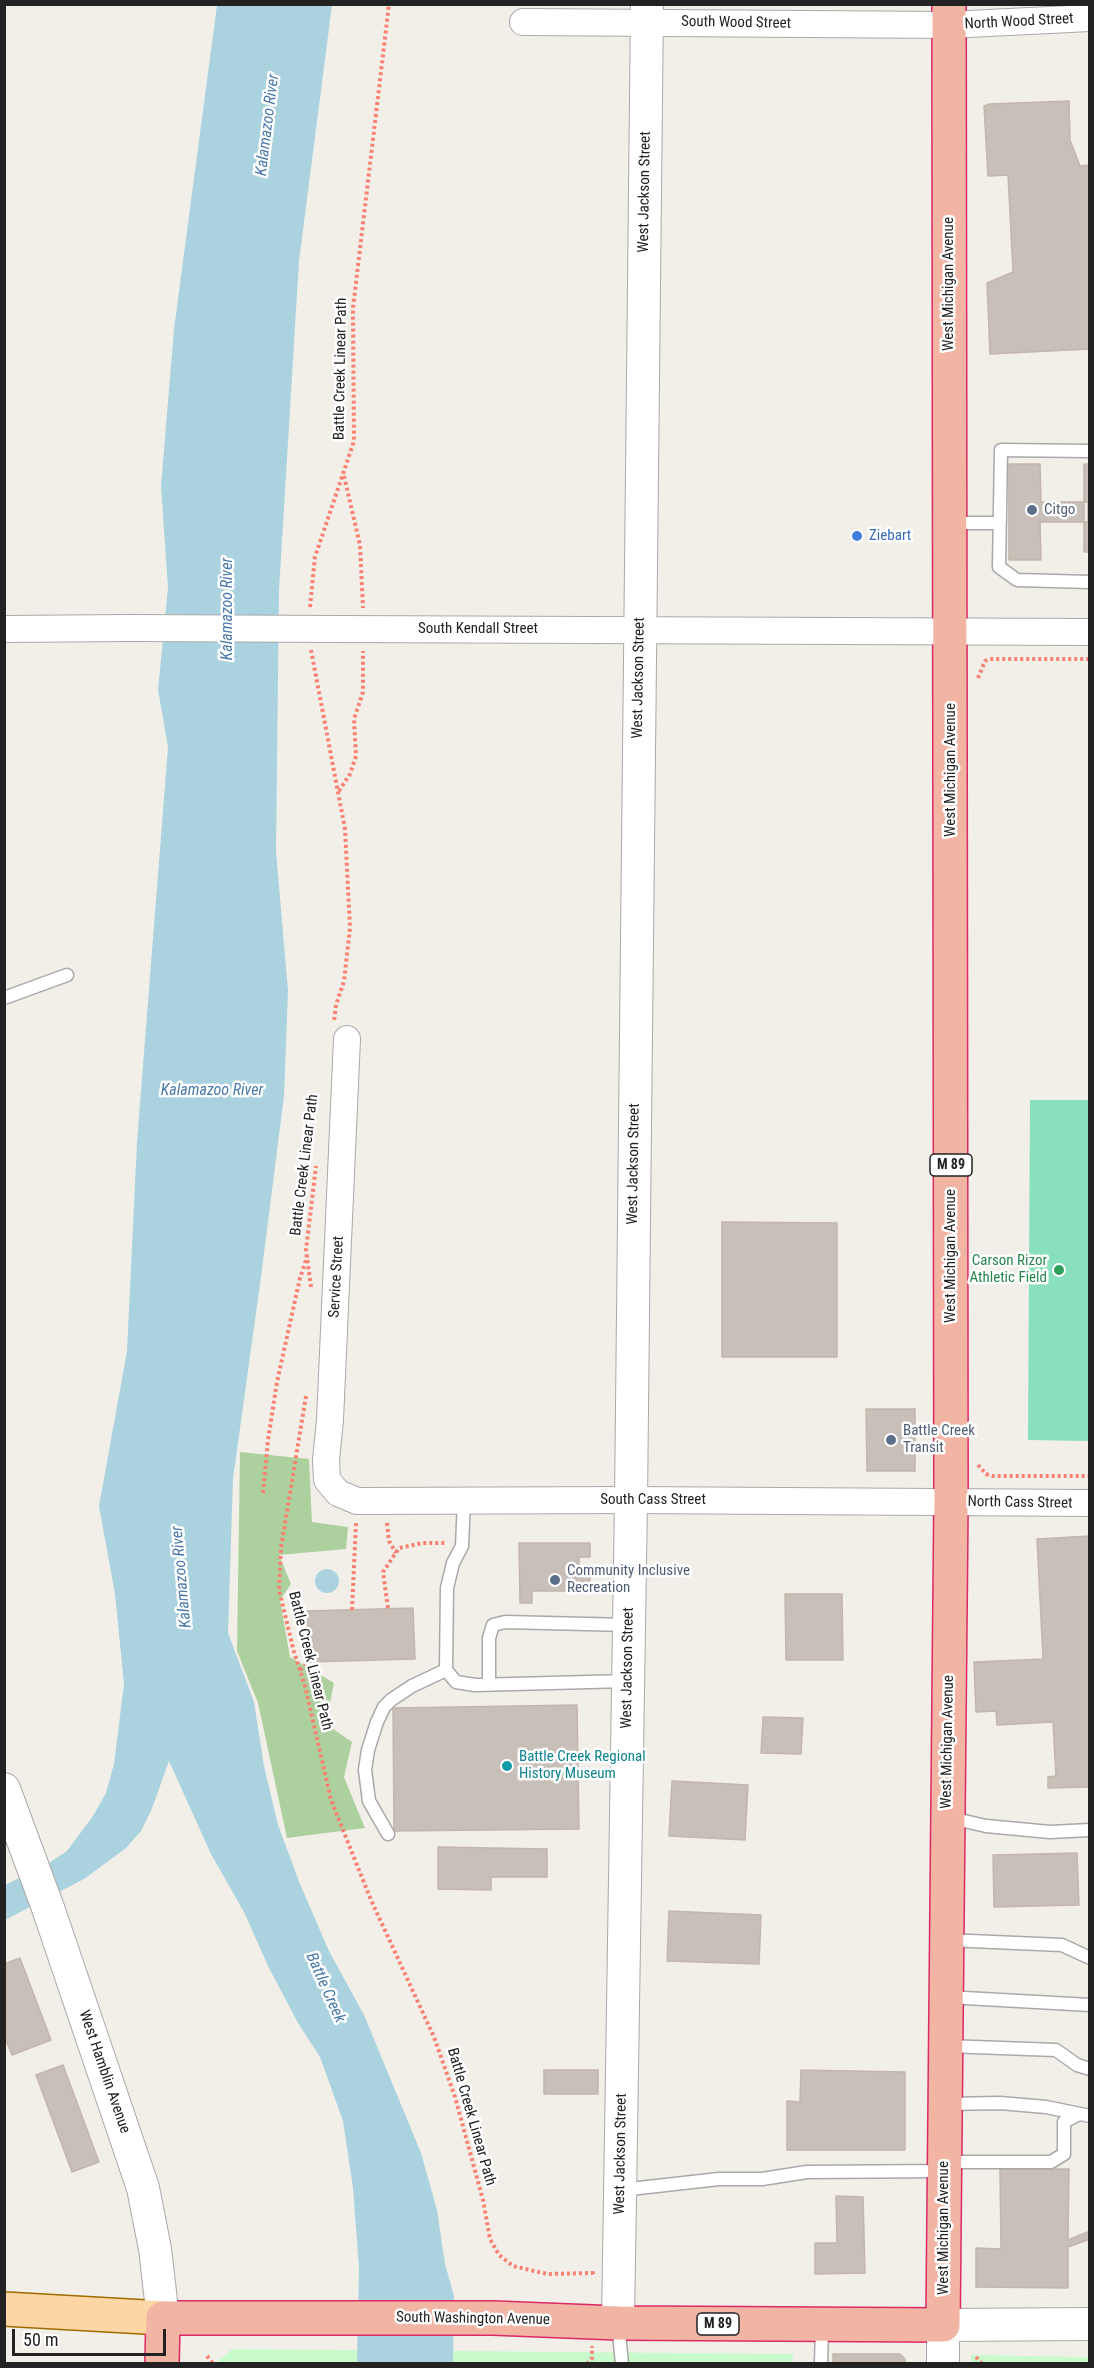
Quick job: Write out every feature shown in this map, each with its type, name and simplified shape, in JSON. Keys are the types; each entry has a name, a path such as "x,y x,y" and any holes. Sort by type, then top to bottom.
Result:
{"highway":[{"name":"West Michigan Avenue","path":"943,2325 944,2167 959,2103 945,2046 951,1502 948,15"},
{"name":"South Washington Avenue","path":"163,2318 493,2318 605,2322 943,2325"},
{"name":"West Hamblin Avenue","path":"162,2364 163,2318"}],"main road":[{"name":"South Washington Avenue","path":"4,2309 163,2318"}],"street":[{"name":"South Wood Street","path":"523,22 647,14 948,15"},
{"name":"West Jackson Street","path":"605,2322 620,2190 631,1500 647,14"},
{"name":"North Wood Street","path":"948,15 1089,18"},
{"name":"South Kendall Street","path":"4,629 1089,632"},
{"name":"Service Street","path":"340,1034 330,1420 326,1460 327,1480 338,1493 356,1501"},
{"name":"South Cass Street","path":"356,1501 951,1502"},
{"name":"North Cass Street","path":"951,1502 1089,1503"},
{"name":"West Hamblin Avenue","path":"4,1789 48,1908 143,2188 155,2249 163,2318"},
{"path":"943,2325 1089,2324"},
{"name":"West Michigan Avenue","path":"943,2325 943,2364"}],"lane":[{"path":"1089,450 1001,450 999,567 1017,580 1089,582"},
{"path":"950,523 1000,523"},
{"path":"4,998 68,975"},
{"path":"464,1500 462,1546 453,1563 447,1588 446,1670 456,1682 489,1684 628,1680"},
{"path":"489,1684 489,1638 494,1625 505,1622 629,1625"},
{"path":"388,1834 369,1801 365,1770 368,1750 377,1722 384,1707 392,1700 412,1686 446,1670"},
{"path":"947,1818 986,1826 1050,1832 1089,1830"},
{"path":"946,1940 1062,1945 1089,1958"},
{"path":"946,1997 1089,2005"},
{"path":"945,2046 1056,2050 1077,2065 1089,2069"},
{"path":"959,2103 1000,2103 1079,2114"},
{"path":"620,2190 719,2179 762,2179 807,2172 1051,2162 1064,2154 1064,2122 1079,2114"},
{"path":"605,2322 622,2364"},
{"path":"821,2364 822,2324"}],"path":[{"name":"Battle Creek Linear Path","path":"310,608 315,557 354,441 353,308 389,4"},
{"path":"311,639 311,660 339,793 346,849 350,928 344,981 336,1005 340,1034"},
{"path":"978,688 978,676 986,661 990,659 1089,659"},
{"name":"Battle Creek Linear Path","path":"311,1296 311,1273 306,1250 318,1157"},
{"path":"263,1493 277,1382 300,1278 307,1257"},
{"name":"Battle Creek Linear Path","path":"307,1388 281,1548 279,1590 331,1800 371,1900 434,2037 455,2097 483,2200 490,2239 499,2256 513,2265 547,2274 592,2273 592,2283"},
{"path":"977,1459 978,1467 986,1474 993,1476 1089,1476"},
{"path":"388,1500 387,1534 396,1553"},
{"path":"352,1610 356,1501"},
{"path":"388,1608 383,1572 399,1548 423,1543 453,1542"},
{"path":"300,1670 308,1662"},
{"path":"587,2364 592,2358 605,2322"},
{"path":"207,2356 213,2364"},
{"path":"976,2357 982,2364"}],"green space":[{"name":"Carson Rizor Athletic Field","path":"1030,1100 1089,1100 1089,1441 1028,1440"},
{"path":"240,1452 309,1459 312,1522 348,1527 346,1549 279,1555 291,1584 280,1600 290,1657 334,1683 326,1724 352,1742 344,1777 365,1828 287,1838 258,1703 237,1651"},
{"path":"232,2349 793,2354 792,2364 215,2364"},
{"path":"971,2355 1089,2357 1089,2363 971,2363"}],"water":[{"name":"Kalamazoo River","path":"217,5 332,5 299,261 279,590 276,851 288,991 284,1096 233,1479 228,1633 254,1702 264,1766 278,1825 329,1951 364,2015 421,2153 437,2210 445,2264 454,2296 453,2363 357,2363 359,2268 353,2188 343,2121 320,2057 298,2023 269,1968 244,1912 211,1854 169,1761 151,1811 141,1831 126,1848 84,1879 5,1920 5,1885 49,1863 67,1851 93,1816 106,1793 114,1764 124,1684 115,1594 99,1506 127,1351 137,1142 168,747 158,690 168,588 161,486 174,329"},
{"path":"327,1569 336,1572 339,1581 336,1590 327,1593 318,1590 315,1581 318,1572"}],"building":[{"path":"1069,101 1070,140 1080,166 1090,165 1090,349 990,354 987,283 1013,272 1008,175 988,176 984,106"},
{"path":"1009,464 1040,464 1041,502 1088,502 1088,522 1040,522 1041,560 1009,560"},
{"path":"1084,464 1090,464 1090,552 1084,552"},
{"path":"722,1222 837,1223 837,1357 722,1357"},
{"name":"Battle Creek Transit","path":"866,1409 915,1409 915,1471 867,1471"},
{"path":"1090,1536 1090,1787 1048,1788 1048,1777 1056,1776 1053,1722 997,1725 996,1711 976,1712 974,1662 1043,1659 1037,1539"},
{"name":"Community Inclusive Recreation","path":"519,1543 590,1543 590,1557 579,1557 579,1568 590,1568 590,1591 532,1591 532,1603 520,1603"},
{"path":"785,1594 842,1594 843,1660 786,1660"},
{"path":"413,1608 415,1659 308,1662 307,1611"},
{"path":"577,1705 579,1829 394,1831 393,1708"},
{"path":"763,1717 803,1718 801,1754 761,1753"},
{"path":"672,1781 748,1785 745,1840 669,1836"},
{"path":"438,1847 547,1849 547,1877 491,1877 491,1890 438,1889"},
{"path":"1077,1853 1079,1905 994,1907 993,1855"},
{"path":"669,1911 761,1915 759,1964 667,1961"},
{"path":"20,1958 51,2040 12,2055 4,2036 4,1964"},
{"path":"63,2065 99,2162 72,2172 36,2075"},
{"path":"544,2070 598,2070 598,2094 544,2094"},
{"path":"801,2070 905,2072 905,2150 787,2150 787,2101 800,2102"},
{"path":"1000,2169 1069,2169 1068,2240 1090,2231 1090,2239 1068,2247 1068,2288 976,2287 976,2248 1001,2249"},
{"path":"836,2196 863,2197 865,2273 815,2274 815,2243 837,2243"},
{"path":"833,2354 900,2354 905,2359 905,2364 833,2364"}],"place":[{"name":"Citgo","path":"1032,510"},
{"name":"Ziebart","path":"857,536"},
{"name":"Carson Rizor Athletic Field","path":"1059,1270"},
{"name":"Battle Creek Transit","path":"891,1440"},
{"name":"Community Inclusive Recreation","path":"555,1580"},
{"name":"Battle Creek Regional History Museum","path":"507,1766"}],"water label":[{"name":"Battle Creek","path":"325,1988"}]}
